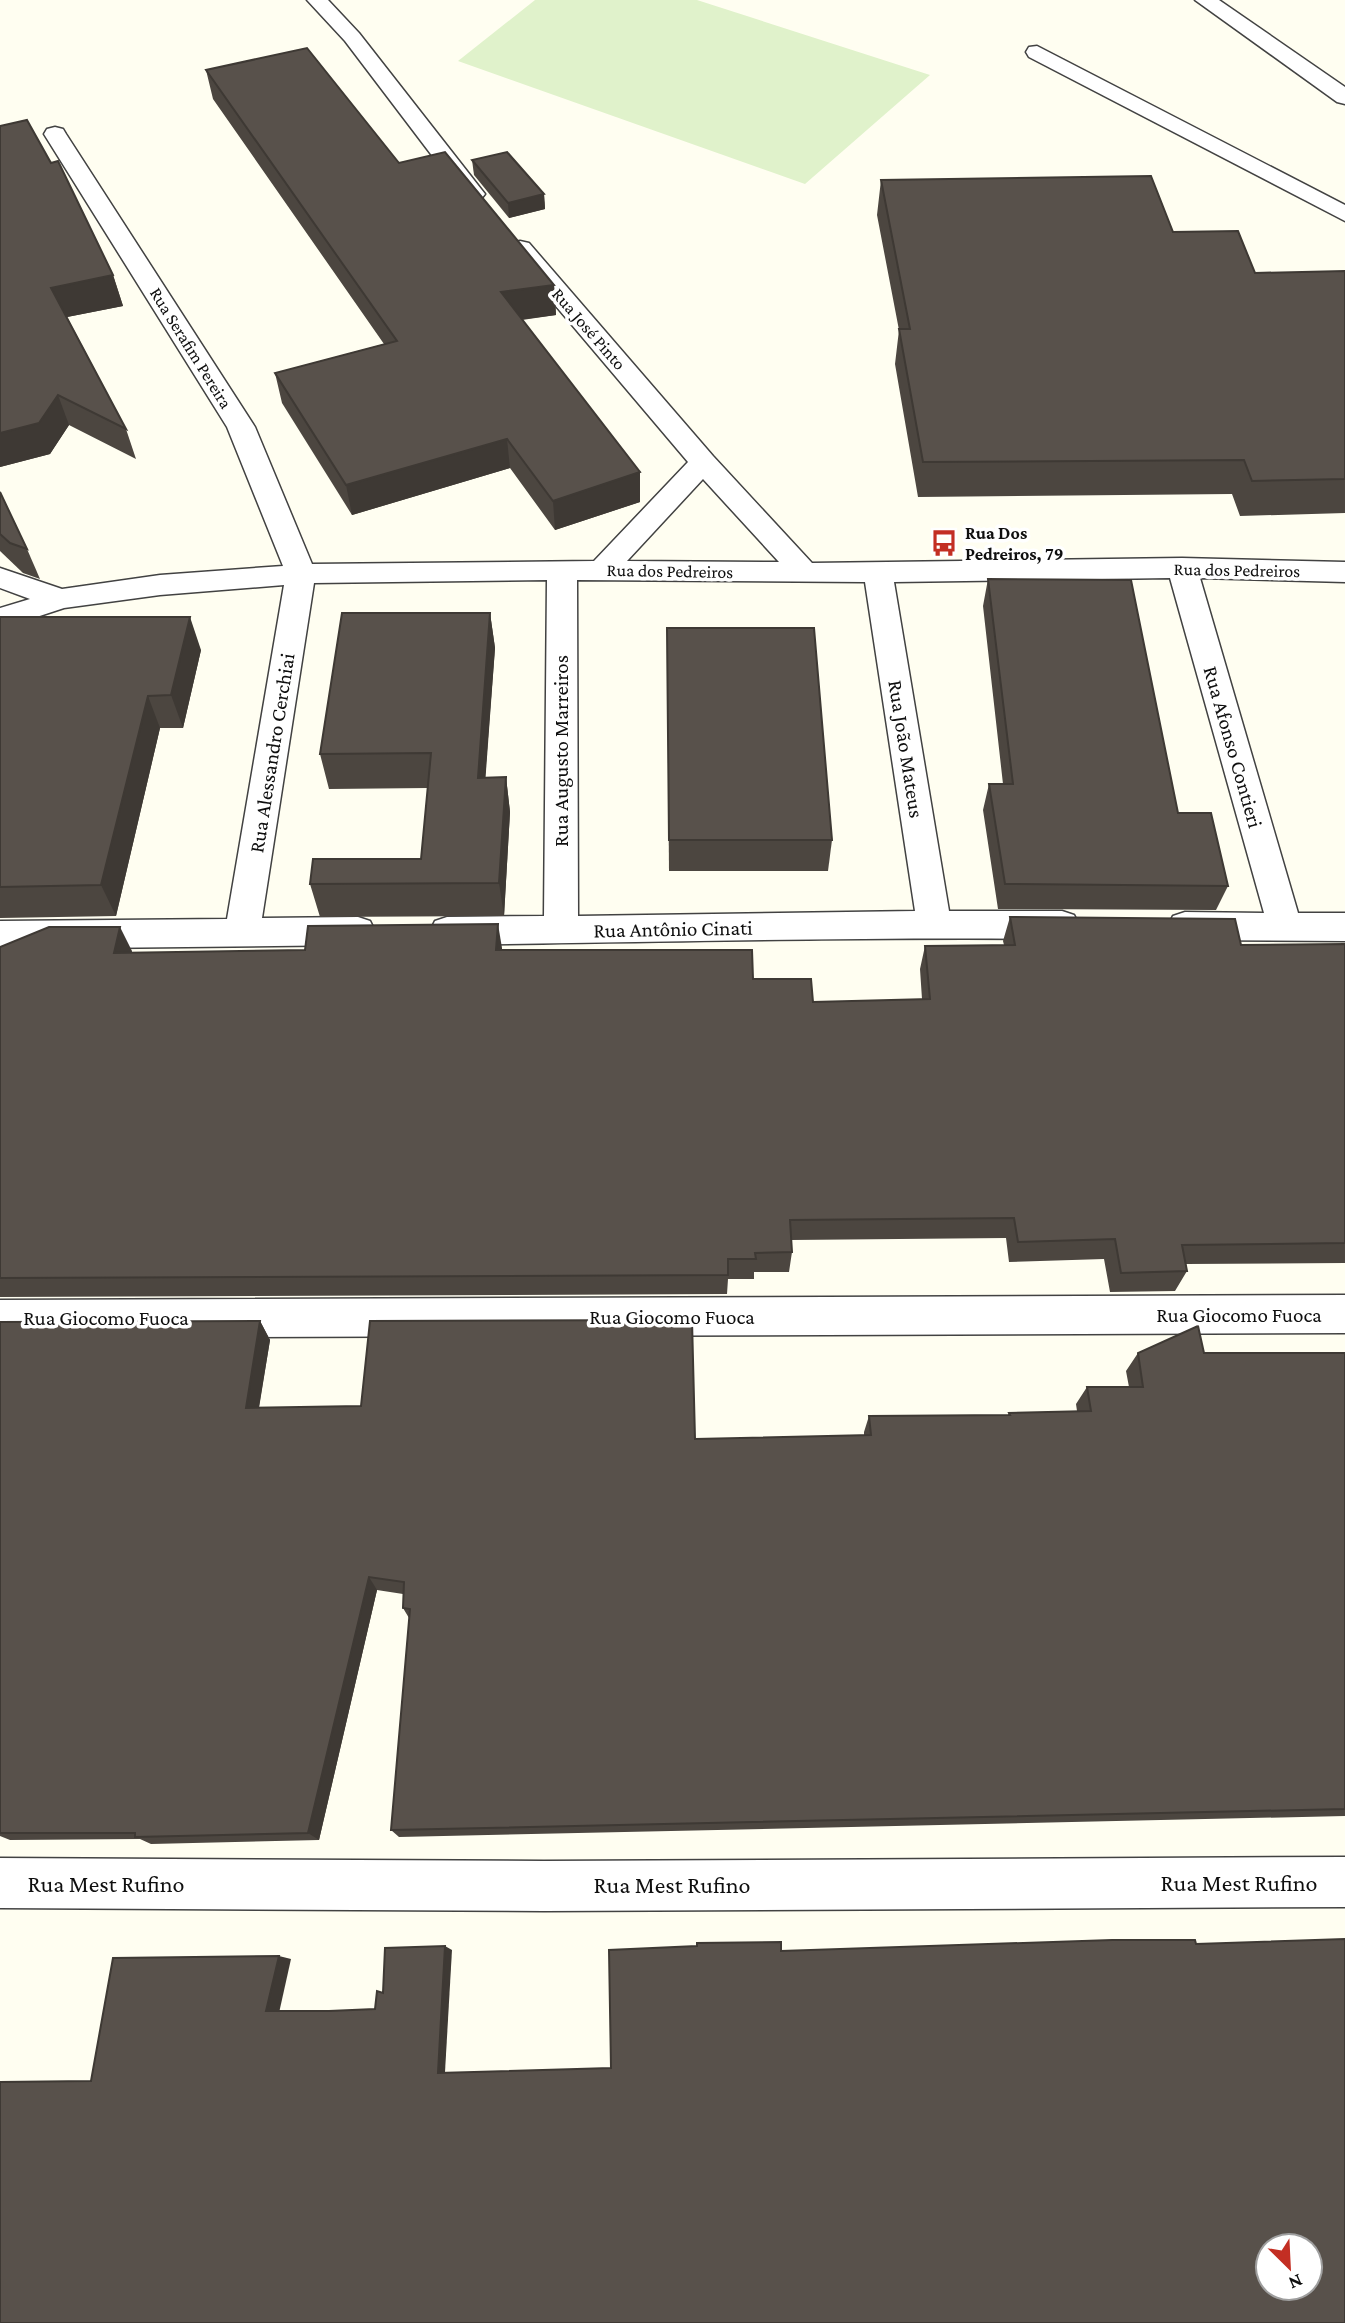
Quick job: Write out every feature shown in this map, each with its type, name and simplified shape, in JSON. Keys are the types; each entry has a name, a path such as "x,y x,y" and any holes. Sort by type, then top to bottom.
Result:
{"street":[{"name":"Rua José Pinto","path":"317,0 352,37 497,221 704,462 804,572"},
{"path":"1205,0 1345,97"},
{"path":"1037,52 1345,214"},
{"name":"Rua Serafim Pereira","path":"55,134 241,427 301,574"},
{"path":"602,570 704,462"},
{"name":"Rua dos Pedreiros","path":"0,619 61,599 160,584 301,574 602,570 878,573 1182,568 1345,572"},
{"name":"Rua Afonso Contieri","path":"1182,568 1285,927"},
{"name":"Rua Augusto Marreiros","path":"561,931 562,571"},
{"name":"Rua João Mateus","path":"878,573 934,924"},
{"name":"Rua Alessandro Cerchiai","path":"242,932 301,574"},
{"path":"0,578 61,599"},
{"name":"Rua Antônio Cinati","path":"0,935 561,931 934,924 1096,925"},
{"path":"1150,926 1345,927"},
{"name":"Rua Giocomo Fuoca","path":"0,1319 1345,1314"},
{"name":"Rua Mest Rufino","path":"0,1883 558,1886 1345,1882"}],"green space":[{"path":"535,0 697,0 930,75 805,184 458,61"}],"building":[{"path":"307,48 399,163 445,152 554,285 501,292 640,472 553,501 507,439 346,485 275,373 397,341 206,70"},
{"path":"27,120 51,163 58,161 113,275 51,288 126,429 58,395 39,423 0,433 0,126"},
{"path":"507,152 544,194 508,203 472,160"},
{"path":"1151,176 1173,232 1238,231 1255,273 1345,271 1345,479 1252,481 1244,460 923,462 899,329 910,329 881,180"},
{"path":"0,492 27,549 10,543 0,534"},
{"path":"988,579 1131,580 1178,813 1211,813 1228,886 1005,884 989,784 1013,784"},
{"path":"342,613 490,613 478,778 506,777 499,883 310,884 313,859 421,859 431,753 320,754"},
{"path":"0,617 190,617 171,695 148,696 101,885 0,887"},
{"path":"667,628 814,628 832,840 669,840"},
{"path":"1010,917 1235,919 1241,945 1345,944 1345,1243 1182,1245 1187,1271 1121,1273 1115,1239 1018,1242 1014,1218 790,1220 792,1252 755,1253 756,1259 728,1259 728,1275 0,1278 0,947 49,927 120,927 114,953 305,950 308,926 498,924 496,950 752,950 753,979 811,979 813,1002 930,999 925,946 1015,945"},
{"path":"692,1320 695,1439 871,1435 869,1416 1010,1415 1009,1413 1091,1411 1087,1387 1143,1387 1138,1353 1198,1326 1204,1353 1345,1353 1345,1809 391,1830 410,1609 403,1608 404,1582 369,1577 308,1833 135,1837 135,1833 0,1833 0,1322 260,1321 246,1408 361,1406 370,1321"},
{"path":"1345,1939 1345,2323 0,2323 0,2082 91,2081 113,1958 279,1956 266,2011 329,2011 375,2009 377,1991 383,1993 385,1948 445,1946 438,2073 611,2068 609,1950 697,1946 697,1943 781,1942 781,1951 1112,1940 1195,1940 1196,1944"}],"place":[{"name":"Rua Dos Pedreiros, 79","path":"944,543"}]}
